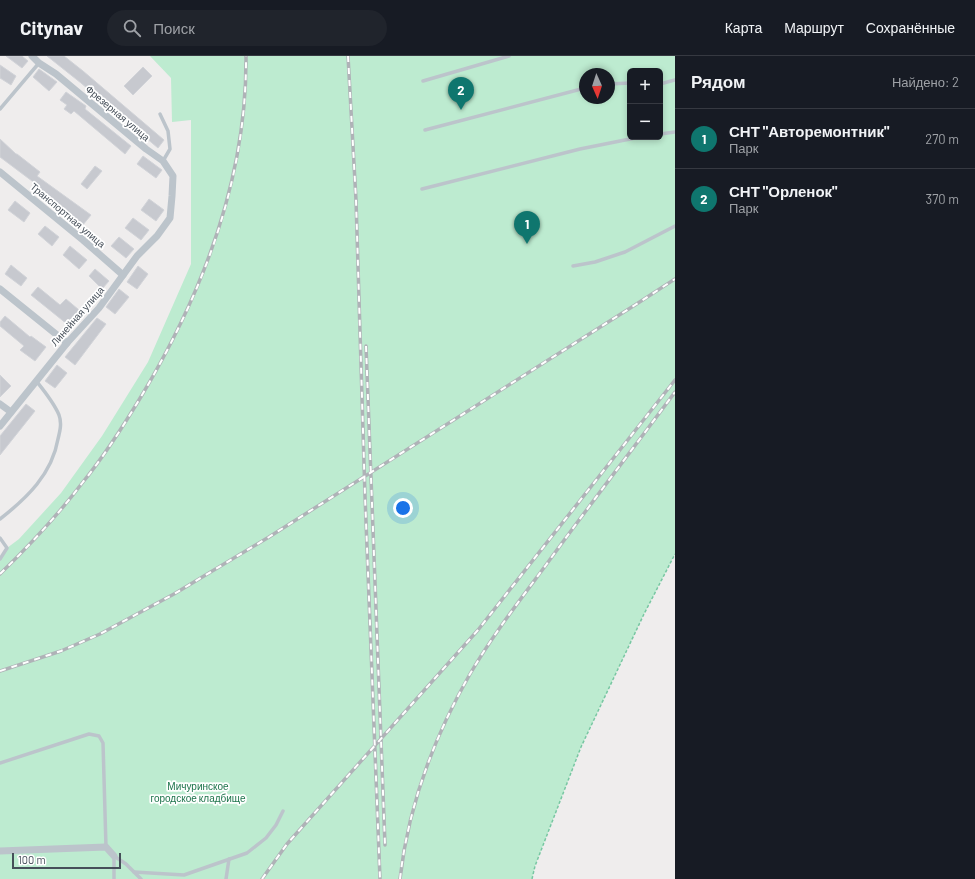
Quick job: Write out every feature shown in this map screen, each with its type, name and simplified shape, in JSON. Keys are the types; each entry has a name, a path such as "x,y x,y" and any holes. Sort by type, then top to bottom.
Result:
{"street":[{"name":"Фрезерная улица","path":"32,56 39,63 56,74 146,149 163,161 173,176 172,196"},
{"name":"Транспортная улица","path":"0,172 123,275"},
{"name":"Линейная улица","path":"0,426 67,343 99,308 137,256 157,236 170,218 172,196"},
{"path":"0,289 67,343"},
{"path":"0,404 11,412"},
{"path":"0,851 106,847 114,856"}],"lane":[{"path":"423,81 509,56"},
{"path":"0,109 39,63"},
{"path":"663,83 675,80"},
{"path":"615,84 627,83"},
{"path":"425,130 579,90"},
{"path":"160,114 168,131 170,148 163,161"},
{"path":"663,134 675,132"},
{"path":"422,189 580,149 627,140"},
{"path":"573,266 595,262 625,252 675,226"},
{"path":"0,519 22,502 44,476 56,453 60,426 59,416 46,394 36,381"},
{"path":"0,538 7,548 0,559"},
{"path":"0,763 89,734 99,736 103,743 106,847"},
{"path":"134,872 184,875 247,853 266,838 276,825 283,811"},
{"path":"114,856 126,864 141,879"},
{"path":"114,856 114,879"},
{"path":"226,879 229,859"}],"path":[{"path":"532,879 535,866 581,747 644,614 675,554"}],"green space":[{"name":"Мичуринское городское кладбище","path":"150,56 675,56 675,554 644,614 581,747 535,866 532,879 0,879 0,559 7,548 19,539 61,493 102,436 148,362 191,264 191,120 172,122 171,78"}],"building":[{"path":"6,56 22,56 28,61 22,68"},
{"path":"47,56 64,56 83,71 164,140 158,148 81,83"},
{"path":"0,65 16,76 11,85 0,78"},
{"path":"143,67 152,76 133,95 124,86"},
{"path":"39,69 57,82 49,91 33,77"},
{"path":"66,92 86,106 85,109 131,146 125,154 74,111 71,114 64,109 67,105 60,100"},
{"path":"0,139 16,154 40,172 37,176 91,215 82,226 71,216 72,215 44,192 43,193 34,187 36,184 0,157"},
{"path":"143,156 162,170 156,178 137,164"},
{"path":"95,166 102,171 87,189 81,184"},
{"path":"149,199 164,210 156,221 141,210"},
{"path":"15,201 30,213 24,222 8,210"},
{"path":"133,218 149,230 141,240 125,228"},
{"path":"45,226 59,237 52,246 38,234"},
{"path":"119,237 134,249 126,258 111,246"},
{"path":"70,246 87,260 79,269 63,255"},
{"path":"11,265 27,278 21,286 5,274"},
{"path":"138,266 148,274 137,289 127,282"},
{"path":"95,269 109,281 102,289 89,276"},
{"path":"38,287 60,305 66,299 79,310 67,324 31,295"},
{"path":"119,289 129,297 115,314 106,307"},
{"path":"5,316 30,337 31,336 46,347 35,361 20,350 24,346 0,326 0,322"},
{"path":"97,318 106,324 75,365 65,357"},
{"path":"57,365 67,373 55,388 45,381"},
{"path":"0,375 11,386 0,397"},
{"path":"26,404 35,411 0,455 0,436"}],"railway":[{"path":"0,574 54,518 99,461 142,395 185,315 218,232 230,189 239,146 244,101 246,56"},
{"path":"348,56 356,200 365,496 380,879"},
{"path":"0,671 61,651 100,634 174,594 269,537 675,279"},
{"path":"366,346 385,845"},
{"path":"262,879 287,844 478,630 675,380"},
{"path":"400,879 409,825 424,773 445,722 470,674 516,605 675,392"}],"place":[{"name":"СНТ \"Орленок\"","path":"461,110"},
{"name":"СНТ \"Авторемонтник\"","path":"527,244"}]}
